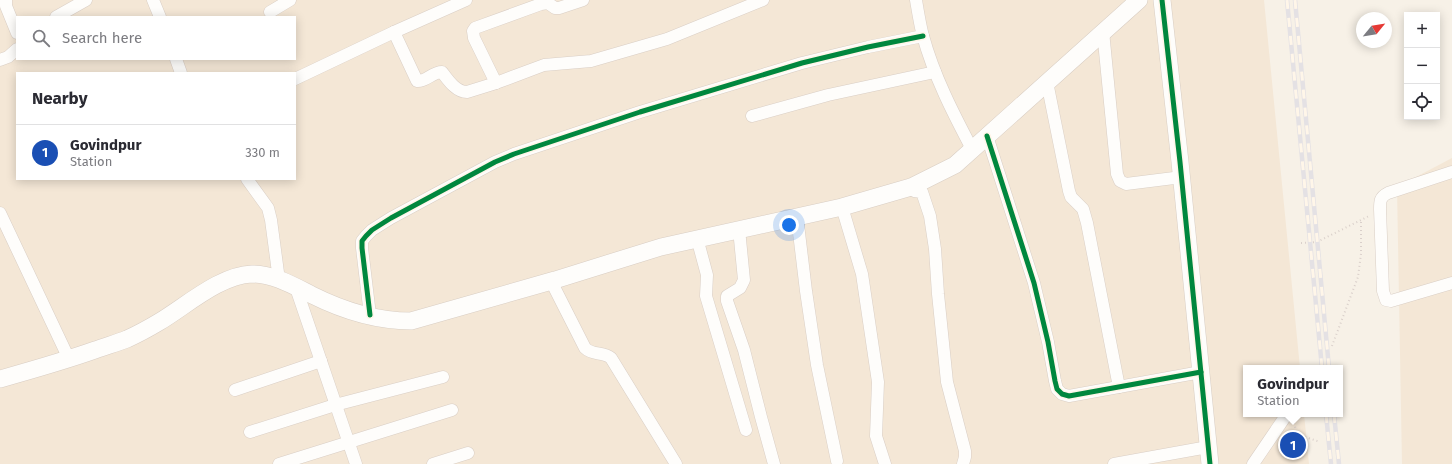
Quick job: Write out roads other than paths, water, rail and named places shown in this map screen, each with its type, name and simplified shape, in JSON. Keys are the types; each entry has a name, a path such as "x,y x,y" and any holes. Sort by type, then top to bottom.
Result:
{"main road":[{"path":"0,380 69,359 126,339 158,322 217,285 238,277 253,274 279,280 295,285 312,295 340,307 395,321 410,321 551,281 661,247 842,207 911,187 955,165 1138,0"},
{"path":"1162,0 1182,177 1210,464"}],"street":[{"path":"6,0 6,6 16,31"},
{"path":"58,16 86,0"},
{"path":"154,0 160,16"},
{"path":"270,12 290,0"},
{"path":"296,78 466,0"},
{"path":"496,84 474,38 473,31 475,28 541,4 548,3 555,8 559,8 583,0"},
{"path":"394,32 418,81 442,72 456,88 463,92 496,84 544,65 591,61 667,39 763,0"},
{"path":"916,0 923,36 935,72 947,102 972,149"},
{"path":"1103,31 1117,174 1120,181 1126,184 1182,177"},
{"path":"370,315 362,248 362,241 366,236 372,230 391,218 496,162 514,154 566,136 802,63 868,47 923,36"},
{"path":"0,60 8,57 16,50"},
{"path":"176,60 181,72"},
{"path":"752,116 828,95 935,72"},
{"path":"1047,82 1069,192 1083,209 1087,223 1120,387"},
{"path":"987,136 1034,283 1057,389 1062,394 1069,396 1201,372"},
{"path":"1452,172 1388,194 1383,196 1380,200 1383,291 1386,300 1392,301 1452,283"},
{"path":"248,180 268,208 279,280"},
{"path":"911,187 914,191 921,191 923,193 930,216 935,249 944,361 947,382 965,451 963,464"},
{"path":"842,207 862,274 869,333 878,382 876,436 885,464"},
{"path":"0,213 69,359"},
{"path":"797,216 817,365 837,461"},
{"path":"739,229 744,280 740,288 727,296 727,301 744,350 774,464"},
{"path":"697,238 707,275 706,296 746,430"},
{"path":"551,281 586,348 592,353 604,353 611,358 676,464"},
{"path":"295,285 356,464"},
{"path":"235,390 321,360"},
{"path":"250,432 335,405 442,377"},
{"path":"279,464 452,410"},
{"path":"1253,464 1290,417"},
{"path":"1114,464 1208,447"},
{"path":"433,464 468,453"}],"railway":[{"path":"1287,0 1322,365"},
{"path":"1295,0 1329,365"},
{"path":"1326,417 1331,464"},
{"path":"1334,417 1339,464"}],"place":[{"name":"Govindpur","path":"1293,445"}]}
